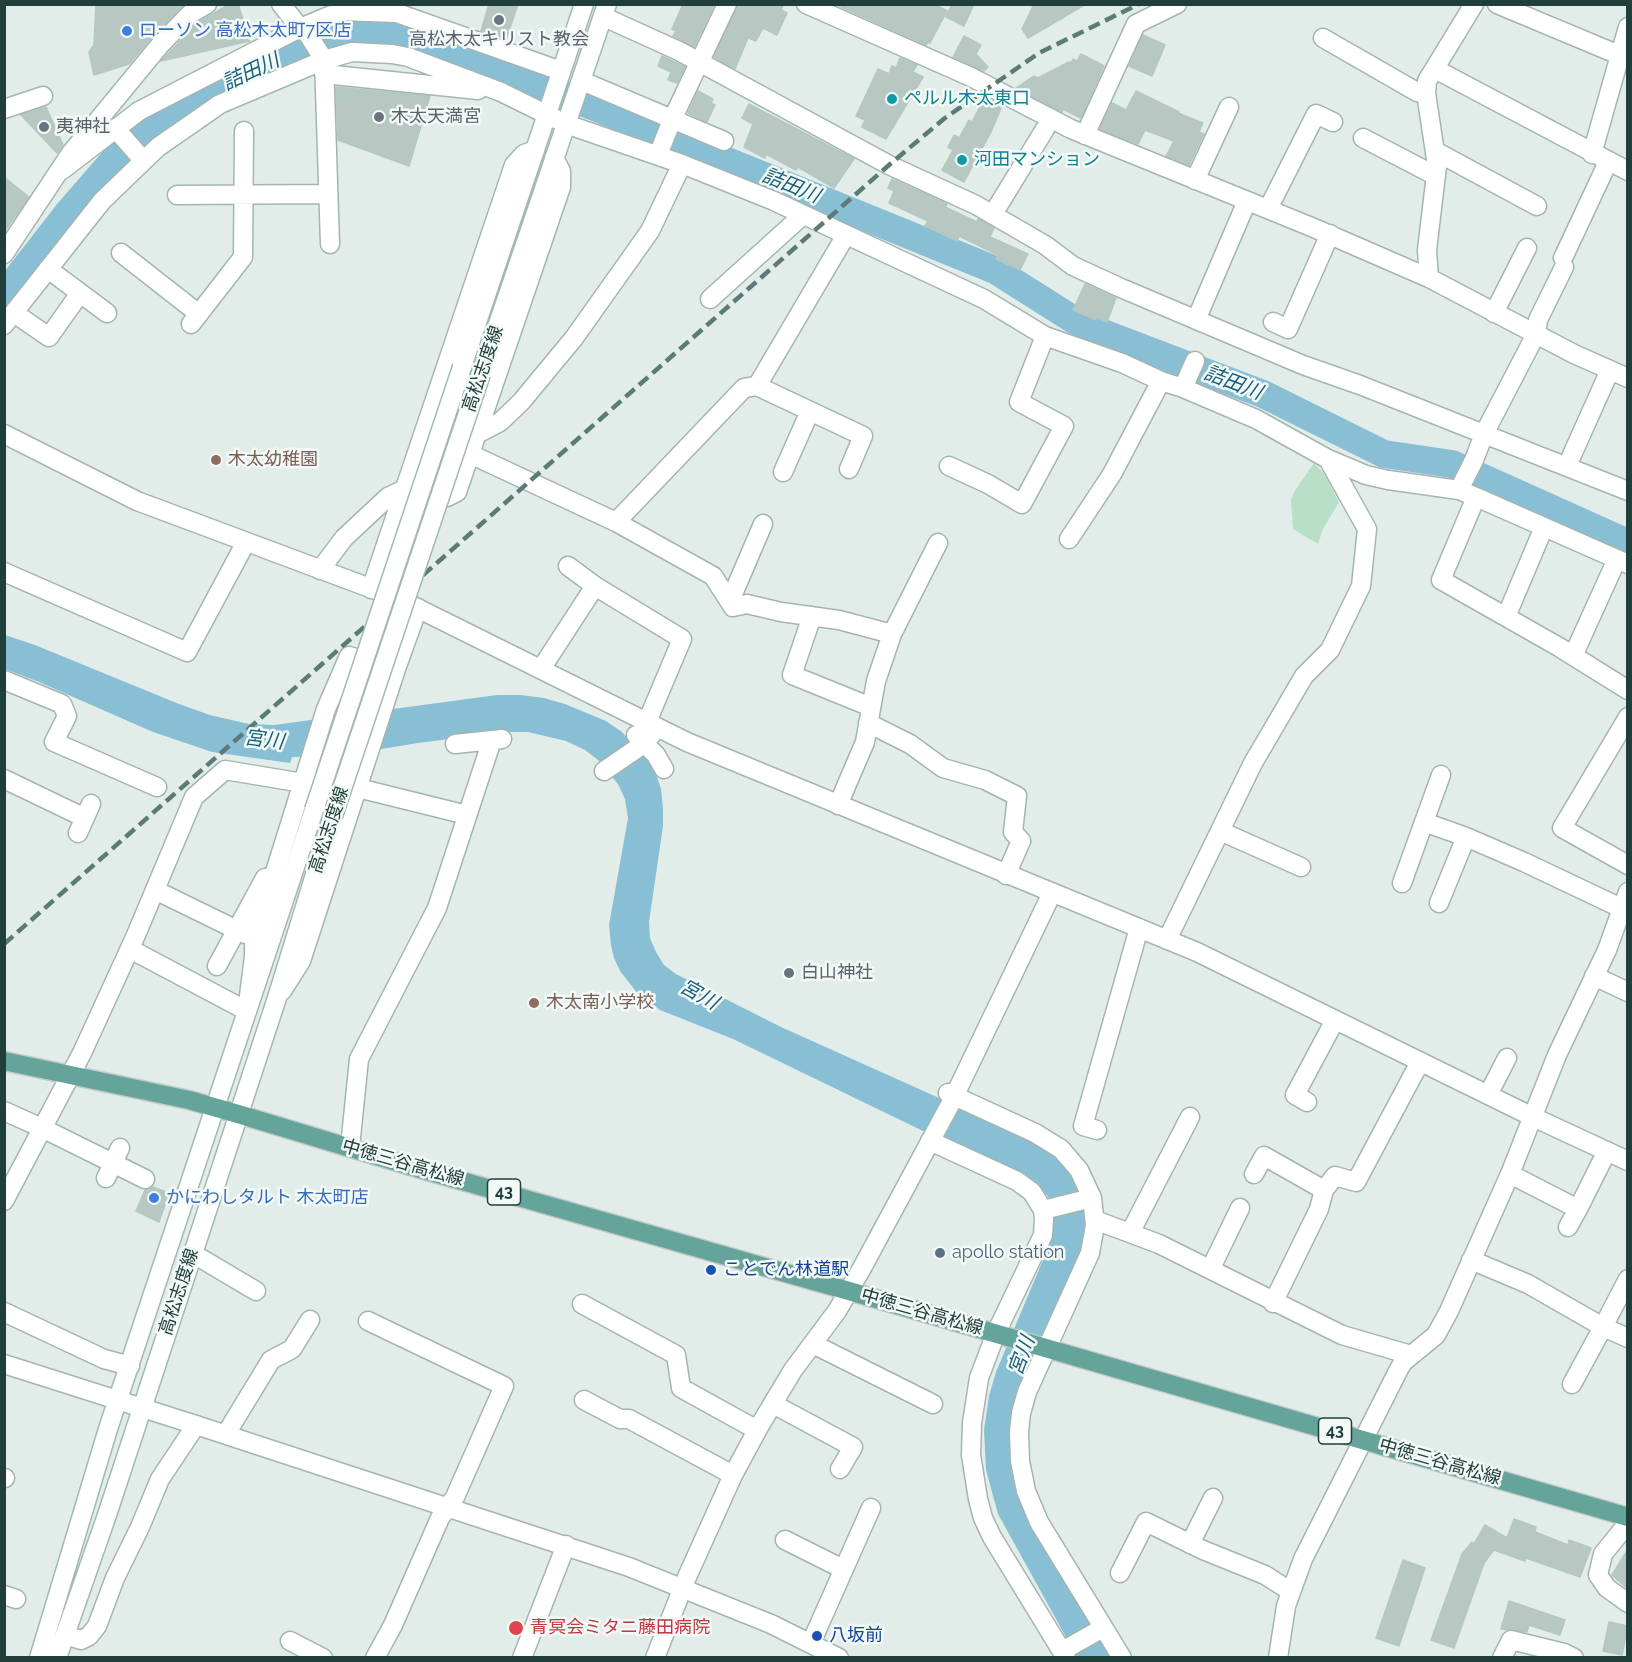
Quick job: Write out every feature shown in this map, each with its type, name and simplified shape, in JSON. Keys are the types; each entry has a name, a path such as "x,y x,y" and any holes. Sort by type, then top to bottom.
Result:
{"main road":[{"name":"中徳三谷高松線","path":"4,1061 214,1107 1628,1517"}],"street":[{"path":"4,254 56,175 160,45 190,14 207,4"},
{"path":"280,4 303,29 322,63 330,243"},
{"path":"658,155 672,120 727,4"},
{"path":"806,4 971,77 1084,135 1330,234 1429,278 1494,313 1628,378"},
{"path":"1084,135 1136,24 1177,4"},
{"path":"1497,4 1619,55"},
{"name":"高松志度線","path":"39,1658 118,1400 214,1107 582,5"},
{"path":"1429,278 1427,250 1437,166 1426,93 1427,81 1468,6"},
{"path":"56,175 118,131 140,111 341,11 397,13 560,75"},
{"path":"605,11 888,165 993,214 1046,245 1073,266 1303,365 1628,490"},
{"name":"高松志度線","path":"57,1658 107,1515 276,1001 333,816 605,11"},
{"path":"1628,27 1619,55 1600,158 1564,263 1538,320 1536,334 1484,434 1474,460 1468,493 1441,580 1628,690"},
{"path":"1323,38 1417,92 1426,93"},
{"path":"80,293 49,337 9,319 102,201 158,147 220,104 352,52 408,57 774,201 984,299 1045,336 1122,363 1161,381 1256,418 1328,459 1366,475 1468,493 1622,562 1573,656"},
{"path":"322,63 501,92"},
{"path":"1435,69 1628,171"},
{"path":"581,83 724,141"},
{"path":"4,109 44,96"},
{"path":"1195,180 1229,107"},
{"path":"1268,209 1316,114 1333,122"},
{"path":"993,214 1045,129"},
{"path":"118,131 143,160"},
{"path":"121,253 195,319 243,257 244,131"},
{"path":"1363,138 1436,176"},
{"path":"371,589 514,165 524,154 535,150"},
{"path":"1435,151 1537,206"},
{"path":"320,570 344,538 388,497 405,489 447,497 457,492 561,187 561,171 554,158"},
{"path":"477,434 500,422 521,402 574,338 650,231 682,164"},
{"path":"177,195 328,194"},
{"path":"1196,320 1247,201"},
{"path":"710,298 803,215"},
{"path":"1273,322 1288,329 1330,234"},
{"path":"757,386 846,235"},
{"path":"1494,313 1527,248"},
{"path":"48,269 107,314"},
{"path":"949,466 988,484 1022,504 1064,426 1020,402 1045,336"},
{"path":"1183,388 1195,361"},
{"path":"1567,466 1610,370"},
{"path":"1069,539 1112,474 1161,381"},
{"path":"616,522 744,388 757,386 863,436 849,470"},
{"path":"783,472 810,411"},
{"path":"4,434 137,501 418,608 541,669 645,735 687,742 1197,952 1533,1117 1621,1153 1578,1209 1568,1227"},
{"path":"470,453 616,522 713,576 733,607 747,604 781,612 839,620 892,634"},
{"path":"1167,940 1253,763 1304,676 1330,650 1361,586 1367,529 1328,459"},
{"path":"730,601 763,524"},
{"path":"1506,617 1544,527"},
{"path":"4,572 187,652 246,542"},
{"path":"838,805 865,742 876,681 892,634 938,543"},
{"path":"568,566 595,586 682,639 645,735 603,770"},
{"path":"541,669 595,586"},
{"path":"276,1001 301,961 358,788 375,753 391,702 396,669 418,608"},
{"path":"812,616 792,675 869,715 943,768 985,780 1017,796 1013,832 1021,841 1006,874"},
{"path":"130,949 247,1011 254,939 326,709 349,656 396,669"},
{"path":"4,680 62,704 68,716 54,742 157,787"},
{"path":"326,709 391,702"},
{"path":"1628,717 1562,828 1628,865"},
{"path":"645,735 664,768"},
{"path":"350,1147 359,1059 437,908 467,815 498,739 455,744"},
{"path":"310,764 375,753"},
{"path":"4,1201 70,1075 130,949 195,797 225,770 303,783 358,788 467,815"},
{"path":"1401,883 1441,775"},
{"path":"4,779 85,818"},
{"path":"1278,1658 1290,1590 1319,1525 1398,1371 1411,1355 1436,1335 1510,1174 1557,1055 1607,950 1624,900 1424,822"},
{"path":"1220,831 1301,867"},
{"path":"1440,903 1466,837"},
{"path":"217,966 283,848"},
{"path":"155,890 254,939"},
{"path":"655,1658 733,1475 793,1370 849,1291 931,1139 1052,893"},
{"path":"1097,1130 1083,1126 1139,928"},
{"path":"1594,976 1628,992"},
{"path":"1307,1102 1295,1095 1335,1020"},
{"path":"1488,1095 1507,1058"},
{"path":"1274,1303 1319,1209 1324,1190 1335,1176 1356,1182 1420,1062"},
{"path":"951,1096 1035,1133 1061,1149 1079,1170 1089,1198 1095,1220 1089,1253 1044,1348 1027,1392 1021,1413 1019,1444 1026,1491 1039,1522 1122,1658"},
{"path":"4,1112 42,1128 145,1179"},
{"path":"1130,1233 1190,1117"},
{"path":"931,1139 1017,1180 1032,1192 1045,1210 1043,1235 979,1378 972,1423 971,1455 978,1499 983,1518 992,1537 1065,1652 1102,1628"},
{"path":"1254,1174 1264,1156 1324,1190"},
{"path":"1510,1174 1578,1209"},
{"path":"1045,1210 1089,1198"},
{"path":"1211,1268 1240,1208"},
{"path":"1095,1220 1159,1244 1211,1268 1274,1303 1342,1335 1411,1355"},
{"path":"192,1256 208,1262 256,1291"},
{"path":"1471,1260 1528,1284 1603,1327 1628,1338"},
{"path":"1572,1384 1628,1279"},
{"path":"582,1304 676,1356 681,1388 757,1430"},
{"path":"4,1312 104,1359 130,1366"},
{"path":"226,1434 271,1360 292,1349 310,1320"},
{"path":"368,1321 504,1386 455,1497 440,1518 393,1625 375,1658"},
{"path":"813,1344 933,1404"},
{"path":"4,1364 566,1545 684,1588 771,1624 839,1658"},
{"path":"584,1400 620,1419 628,1419 733,1475"},
{"path":"773,1404 853,1447 840,1469"},
{"path":"65,1635 81,1640 89,1636 97,1626 115,1578 160,1479 196,1425"},
{"path":"1190,1544 1212,1498"},
{"path":"811,1643 871,1508"},
{"path":"1120,1573 1146,1522 1190,1544 1265,1575 1290,1590"},
{"path":"1628,1523 1603,1554 1598,1575 1607,1588 1628,1603"},
{"path":"785,1540 843,1569"},
{"path":"522,1658 566,1545"},
{"path":"1502,1658 1511,1640 1564,1653 1574,1658"},
{"path":"290,1641 323,1658"}],"green space":[{"path":"1314,463 1325,475 1339,502 1323,529 1318,544 1293,529 1291,500"}],"water":[{"name":"宮川","path":"5,635 179,704 210,715 249,724 274,725 497,695 521,695 565,704 606,721 622,732 645,756 655,771 661,789 663,826 649,922 650,938 664,965 676,974 781,1027 1017,1133 1053,1153 1077,1180 1088,1210 1082,1250 1013,1459 1115,1657 1077,1657 998,1514 986,1470 984,1430 989,1396 996,1372 1048,1248 1054,1225 1054,1215 1049,1198 1038,1184 1024,1173 954,1146 733,1039 660,1010 638,994 620,971 614,958 609,925 628,818 625,799 618,784 598,760 585,750 566,741 528,732 502,732 418,743 350,756 292,757 290,763 212,752 153,732 5,669"}],"building":[{"name":"ローソン 高松木太町7区店","path":"96,4 184,4 129,64 94,75 89,52 94,45"},
{"path":"230,4 238,4 250,41 161,61 197,23"},
{"name":"高松木太キリスト教会","path":"489,4 518,4 506,40 481,31"},
{"path":"683,4 714,5 694,47 673,36 676,31 672,29"},
{"path":"738,4 784,4 781,10 787,13 777,35 763,28 756,41 748,38 735,69 714,57"},
{"path":"835,4 934,4 947,11 930,43 926,45"},
{"path":"952,4 974,4 964,26 946,17"},
{"path":"1034,4 1086,4 1028,38 1022,29"},
{"path":"1143,35 1165,45 1152,76 1129,66"},
{"path":"964,36 981,45 976,54 988,67 984,71 953,57"},
{"path":"1081,54 1104,66 1081,118 1063,109 1062,112 1016,88 1034,76 1038,78 1071,63 1073,59 1077,61"},
{"path":"662,56 685,67 677,83 668,80 671,72 658,66"},
{"name":"ペルル木太東口","path":"900,58 917,65 913,72 923,77 886,139 862,127 865,120 856,116 878,69 889,74 892,66 896,68"},
{"name":"木太天満宮","path":"336,87 430,96 409,166 338,140"},
{"path":"698,91 713,99 711,103 715,105 707,122 688,113"},
{"path":"1136,91 1203,123 1199,132 1204,134 1189,165 1166,156 1174,141 1145,130 1138,144 1100,129 1112,103 1126,110"},
{"name":"河田マンション","path":"985,97 1002,106 964,182 942,170 953,150 948,147 954,135 959,138 969,120 972,122"},
{"path":"749,104 854,159 834,188 798,167 796,170 766,154 765,158 744,147 753,124 742,118"},
{"name":"夷神社","path":"46,107 63,145 57,153 21,115"},
{"path":"4,177 29,197 4,232"},
{"path":"892,179 947,204 945,207 977,222 978,219 994,228 990,237 1028,254 1020,270 996,259 998,255 959,236 957,241 925,226 928,221 889,203 894,191 888,188"},
{"path":"1085,284 1116,298 1107,322 1073,310"},
{"name":"かにわしタルト 木太町店","path":"153,1187 169,1193 159,1222 136,1211 145,1190"},
{"path":"1514,1519 1536,1527 1535,1532 1568,1545 1569,1540 1591,1548 1580,1577 1526,1558 1525,1561 1494,1550 1484,1563 1454,1648 1431,1640 1462,1554 1472,1542 1474,1544 1485,1525 1507,1538"},
{"path":"1628,1549 1628,1589 1612,1575"},
{"path":"1403,1560 1425,1568 1399,1646 1376,1638"},
{"path":"1509,1601 1565,1620 1560,1635 1529,1625 1527,1632 1501,1629"},
{"path":"1609,1622 1628,1626 1622,1655 1603,1651"}],"waterway":[{"name":"詰田川","path":"4,295 67,214 120,153 160,121 211,91 317,41 340,33 388,34 417,40 597,108 995,270 1082,325 1263,394 1384,454 1452,464 1628,543"}],"railway":[{"path":"4,944 945,118 1039,53 1139,4"}],"place":[{"name":"高松木太キリスト教会","path":"499,20"},
{"name":"ローソン 高松木太町7区店","path":"127,31"},
{"name":"ペルル木太東口","path":"892,99"},
{"name":"木太天満宮","path":"379,117"},
{"name":"夷神社","path":"44,127"},
{"name":"河田マンション","path":"962,160"},
{"name":"木太幼稚園","path":"216,460"},
{"name":"白山神社","path":"789,973"},
{"name":"木太南小学校","path":"534,1003"},
{"name":"かにわしタルト 木太町店","path":"154,1198"},
{"name":"apollo station","path":"940,1253"},
{"name":"ことでん林道駅","path":"711,1270"},
{"name":"青冥会ミタニ藤田病院","path":"516,1628"},
{"name":"八坂前","path":"817,1636"}]}
